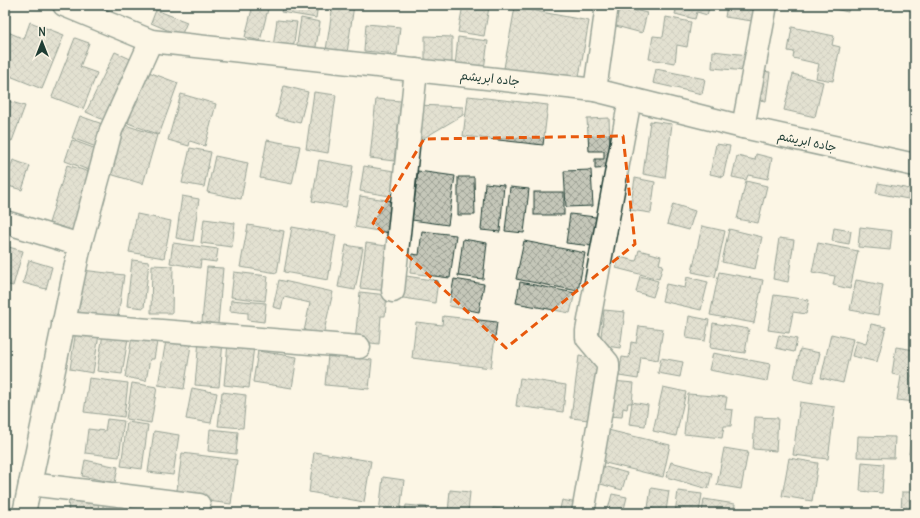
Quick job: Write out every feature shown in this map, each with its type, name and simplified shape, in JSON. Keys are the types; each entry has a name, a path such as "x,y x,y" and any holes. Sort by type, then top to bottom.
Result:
{"street":[{"name":"جاده ابریشم","path":"64,5 151,41 595,90 743,127 915,165"},
{"path":"595,90 607,5"},
{"path":"743,127 766,5"},
{"path":"24,513 80,245 111,130 151,41"},
{"path":"393,291 416,70"},
{"path":"583,513 608,370 608,363 587,338 587,332 630,99"},
{"path":"5,222 80,245"},
{"path":"64,323 359,346"},
{"path":"30,484 199,505"}],"highlighted area":[{"path":"623,136 635,244 506,348 373,223 424,139"}],"building":[{"path":"253,5 269,5 260,41 245,37"},
{"path":"283,5 318,5 316,18 281,12"},
{"path":"333,5 354,5 347,53 326,50"},
{"path":"373,5 400,5 399,8"},
{"path":"435,5 435,7 404,6"},
{"path":"463,5 489,7 484,36 458,32"},
{"path":"677,5 710,5 707,15 697,12 695,19 675,14"},
{"path":"727,5 761,5 759,22 725,17"},
{"path":"816,5 849,5 848,12"},
{"path":"617,6 647,13 642,33 612,25"},
{"path":"515,7 589,21 578,82 504,68"},
{"path":"5,8 11,11 5,25"},
{"path":"156,10 187,22 181,36 151,23"},
{"path":"666,17 691,22 687,47 677,45 675,63 649,59 653,36 663,37"},
{"path":"301,18 320,22 315,53 296,50"},
{"path":"277,20 297,22 293,50 273,47"},
{"path":"30,22 64,35 42,89 5,74 5,40 8,32 24,39"},
{"path":"366,24 400,27 397,54 364,51"},
{"path":"792,27 834,36 832,45 840,47 833,81 816,78 819,64 793,58 794,52 788,51"},
{"path":"425,36 452,37 452,64 425,64"},
{"path":"458,37 488,41 484,69 455,66"},
{"path":"75,38 89,43 80,67 97,73 83,109 52,97"},
{"path":"713,51 748,55 746,71 712,68"},
{"path":"115,52 137,62 108,122 86,112"},
{"path":"656,69 705,79 702,94 653,83"},
{"path":"756,70 770,72 766,101 752,99"},
{"path":"146,71 178,83 159,135 128,123"},
{"path":"793,74 823,82 815,117 784,110"},
{"path":"284,86 308,92 300,123 276,117"},
{"path":"314,92 336,95 328,153 306,149"},
{"path":"181,94 216,104 205,146 190,141 189,146 168,140"},
{"path":"468,96 548,105 543,145 463,136"},
{"path":"376,99 401,101 394,161 370,158"},
{"path":"8,101 25,106 12,141 5,138 5,108"},
{"path":"418,105 463,107 463,115 417,142"},
{"path":"80,116 108,126 99,148 72,138"},
{"path":"609,118 611,168 595,169 595,159 604,159 604,151 589,151 587,119"},
{"path":"650,121 672,124 665,178 643,174"},
{"path":"125,125 157,135 143,184 110,174"},
{"path":"72,140 99,150 91,171 65,161"},
{"path":"267,140 300,146 292,184 260,178"},
{"path":"716,144 730,146 723,177 710,174"},
{"path":"190,148 211,152 204,187 182,183"},
{"path":"756,154 772,158 768,179 748,175 746,180 732,177 737,156 755,160"},
{"path":"215,156 248,163 241,199 207,192"},
{"path":"13,160 30,166 22,190 5,185 5,168 10,169"},
{"path":"319,160 353,166 346,207 312,201"},
{"path":"67,165 96,174 78,232 49,223"},
{"path":"364,166 400,172 396,197 360,191"},
{"path":"591,170 593,206 566,207 564,171"},
{"path":"418,171 455,176 448,225 412,220"},
{"path":"458,177 474,177 475,215 458,215"},
{"path":"635,178 655,182 651,213 630,210"},
{"path":"746,181 767,186 758,223 737,219"},
{"path":"485,183 504,185 500,232 481,230"},
{"path":"878,183 910,189 908,199 876,193"},
{"path":"510,187 529,189 524,233 505,231"},
{"path":"534,192 564,192 564,215 534,215"},
{"path":"182,196 199,199 193,241 176,238"},
{"path":"360,196 400,202 395,234 355,227"},
{"path":"673,204 695,211 689,230 667,224"},
{"path":"137,214 171,221 164,258 129,252"},
{"path":"570,214 604,218 600,247 566,243"},
{"path":"204,219 235,223 232,247 201,243"},
{"path":"248,225 284,231 277,273 240,267"},
{"path":"702,226 725,231 715,277 692,272"},
{"path":"292,227 336,235 328,280 284,272"},
{"path":"860,227 892,231 890,250 858,247"},
{"path":"834,228 851,231 849,244 832,241"},
{"path":"729,229 762,237 755,269 722,262"},
{"path":"422,231 456,235 450,278 410,273 412,254 419,255"},
{"path":"779,238 794,240 788,282 773,279"},
{"path":"463,239 487,243 483,279 458,276"},
{"path":"524,241 585,253 578,291 516,279"},
{"path":"173,243 218,249 216,262 201,260 200,268 170,263"},
{"path":"366,243 393,247 387,291 360,288"},
{"path":"818,243 858,251 850,289 833,285 835,276 812,272"},
{"path":"346,245 363,248 355,290 338,287"},
{"path":"5,246 23,251 13,286 5,284"},
{"path":"639,250 661,256 659,264 663,265 659,279 616,268 619,257 636,261"},
{"path":"29,260 52,267 46,289 23,283"},
{"path":"132,260 149,262 144,308 127,306"},
{"path":"152,265 173,266 172,313 151,313"},
{"path":"207,267 223,268 218,324 202,322"},
{"path":"82,270 124,275 118,318 76,312"},
{"path":"234,272 268,276 265,301 231,297"},
{"path":"719,272 763,280 754,323 710,315"},
{"path":"400,275 438,281 435,303 397,297"},
{"path":"640,276 658,281 653,297 636,292"},
{"path":"687,277 708,282 701,310 662,301 666,284 685,288"},
{"path":"454,279 484,284 479,312 449,306"},
{"path":"279,280 333,292 322,340 303,336 310,303 284,297 281,309 273,307"},
{"path":"856,280 883,285 878,315 850,310"},
{"path":"520,282 575,293 570,313 516,303"},
{"path":"360,292 387,295 385,316 381,316 379,344 355,341"},
{"path":"774,295 809,300 806,314 793,312 789,333 768,330"},
{"path":"231,300 266,303 264,322 248,320 248,313 230,311"},
{"path":"604,310 625,312 620,348 600,345"},
{"path":"443,316 497,322 491,368 412,358 416,322 442,325"},
{"path":"689,316 709,320 705,341 686,338"},
{"path":"713,323 749,329 745,353 710,348"},
{"path":"871,324 886,327 877,362 852,356 856,341 866,344"},
{"path":"639,326 663,329 658,360 641,357 638,379 619,376 622,357 629,358 631,342 636,343"},
{"path":"76,330 99,334 93,373 70,369"},
{"path":"103,334 128,338 122,374 97,371"},
{"path":"831,334 853,339 843,383 821,378"},
{"path":"167,335 192,339 184,389 158,385"},
{"path":"779,335 797,339 794,352 776,348"},
{"path":"132,337 157,342 154,359 150,359 146,381 125,377"},
{"path":"199,340 223,341 219,387 195,385"},
{"path":"228,343 254,346 249,388 224,385"},
{"path":"896,347 915,350 915,402 897,400 901,376 892,374"},
{"path":"800,349 820,353 813,382 794,378"},
{"path":"258,351 297,357 292,388 253,382"},
{"path":"713,353 770,364 767,381 709,370"},
{"path":"328,355 372,360 369,389 325,385"},
{"path":"579,356 598,359 589,420 571,418"},
{"path":"661,358 683,362 680,377 658,373"},
{"path":"89,378 128,383 124,417 84,412"},
{"path":"520,378 566,385 563,412 516,406"},
{"path":"612,381 634,383 632,403 628,403 627,409 623,408 622,417 608,416"},
{"path":"132,383 157,387 151,423 126,419"},
{"path":"663,387 686,392 676,436 653,431"},
{"path":"192,388 217,393 211,423 186,419"},
{"path":"222,392 246,395 243,428 218,426"},
{"path":"688,394 727,397 725,409 733,410 731,426 724,426 722,438 684,434"},
{"path":"632,402 648,405 645,426 629,424"},
{"path":"800,402 835,407 828,459 793,455"},
{"path":"755,417 778,418 776,451 753,449"},
{"path":"107,419 124,421 119,457 85,453 88,429 105,431"},
{"path":"127,422 148,425 142,469 121,466"},
{"path":"210,429 238,432 236,454 208,451"},
{"path":"608,430 670,445 663,477 601,462"},
{"path":"913,430 915,430 915,455 909,454"},
{"path":"154,431 179,435 173,475 148,472"},
{"path":"858,436 895,437 894,458 857,457"},
{"path":"724,448 748,452 741,489 717,485"},
{"path":"314,452 371,461 364,502 309,492"},
{"path":"182,453 237,460 231,504 176,497"},
{"path":"789,458 818,463 812,501 782,496"},
{"path":"85,460 118,467 115,483 82,476"},
{"path":"671,462 712,473 708,489 666,477"},
{"path":"862,462 884,464 882,493 860,491"},
{"path":"602,466 627,473 622,490 597,483"},
{"path":"383,477 404,480 400,513 379,513"},
{"path":"651,488 669,491 666,511 648,508"},
{"path":"450,490 470,492 468,513 448,513"},
{"path":"678,491 702,494 699,513 675,513"},
{"path":"902,492 915,492 915,513 901,513"},
{"path":"612,494 627,497 623,513 607,513"},
{"path":"69,497 99,499 98,513 68,513"},
{"path":"704,499 735,504 734,513 702,513"},
{"path":"562,500 582,504 580,513 559,513"},
{"path":"103,502 127,503 127,513 103,513"},
{"path":"406,505 427,507 426,513 405,513"},
{"path":"493,508 536,513 492,513"},
{"path":"214,511 231,512 231,513 214,513"},
{"path":"430,511 444,512 444,513 430,513"}]}
